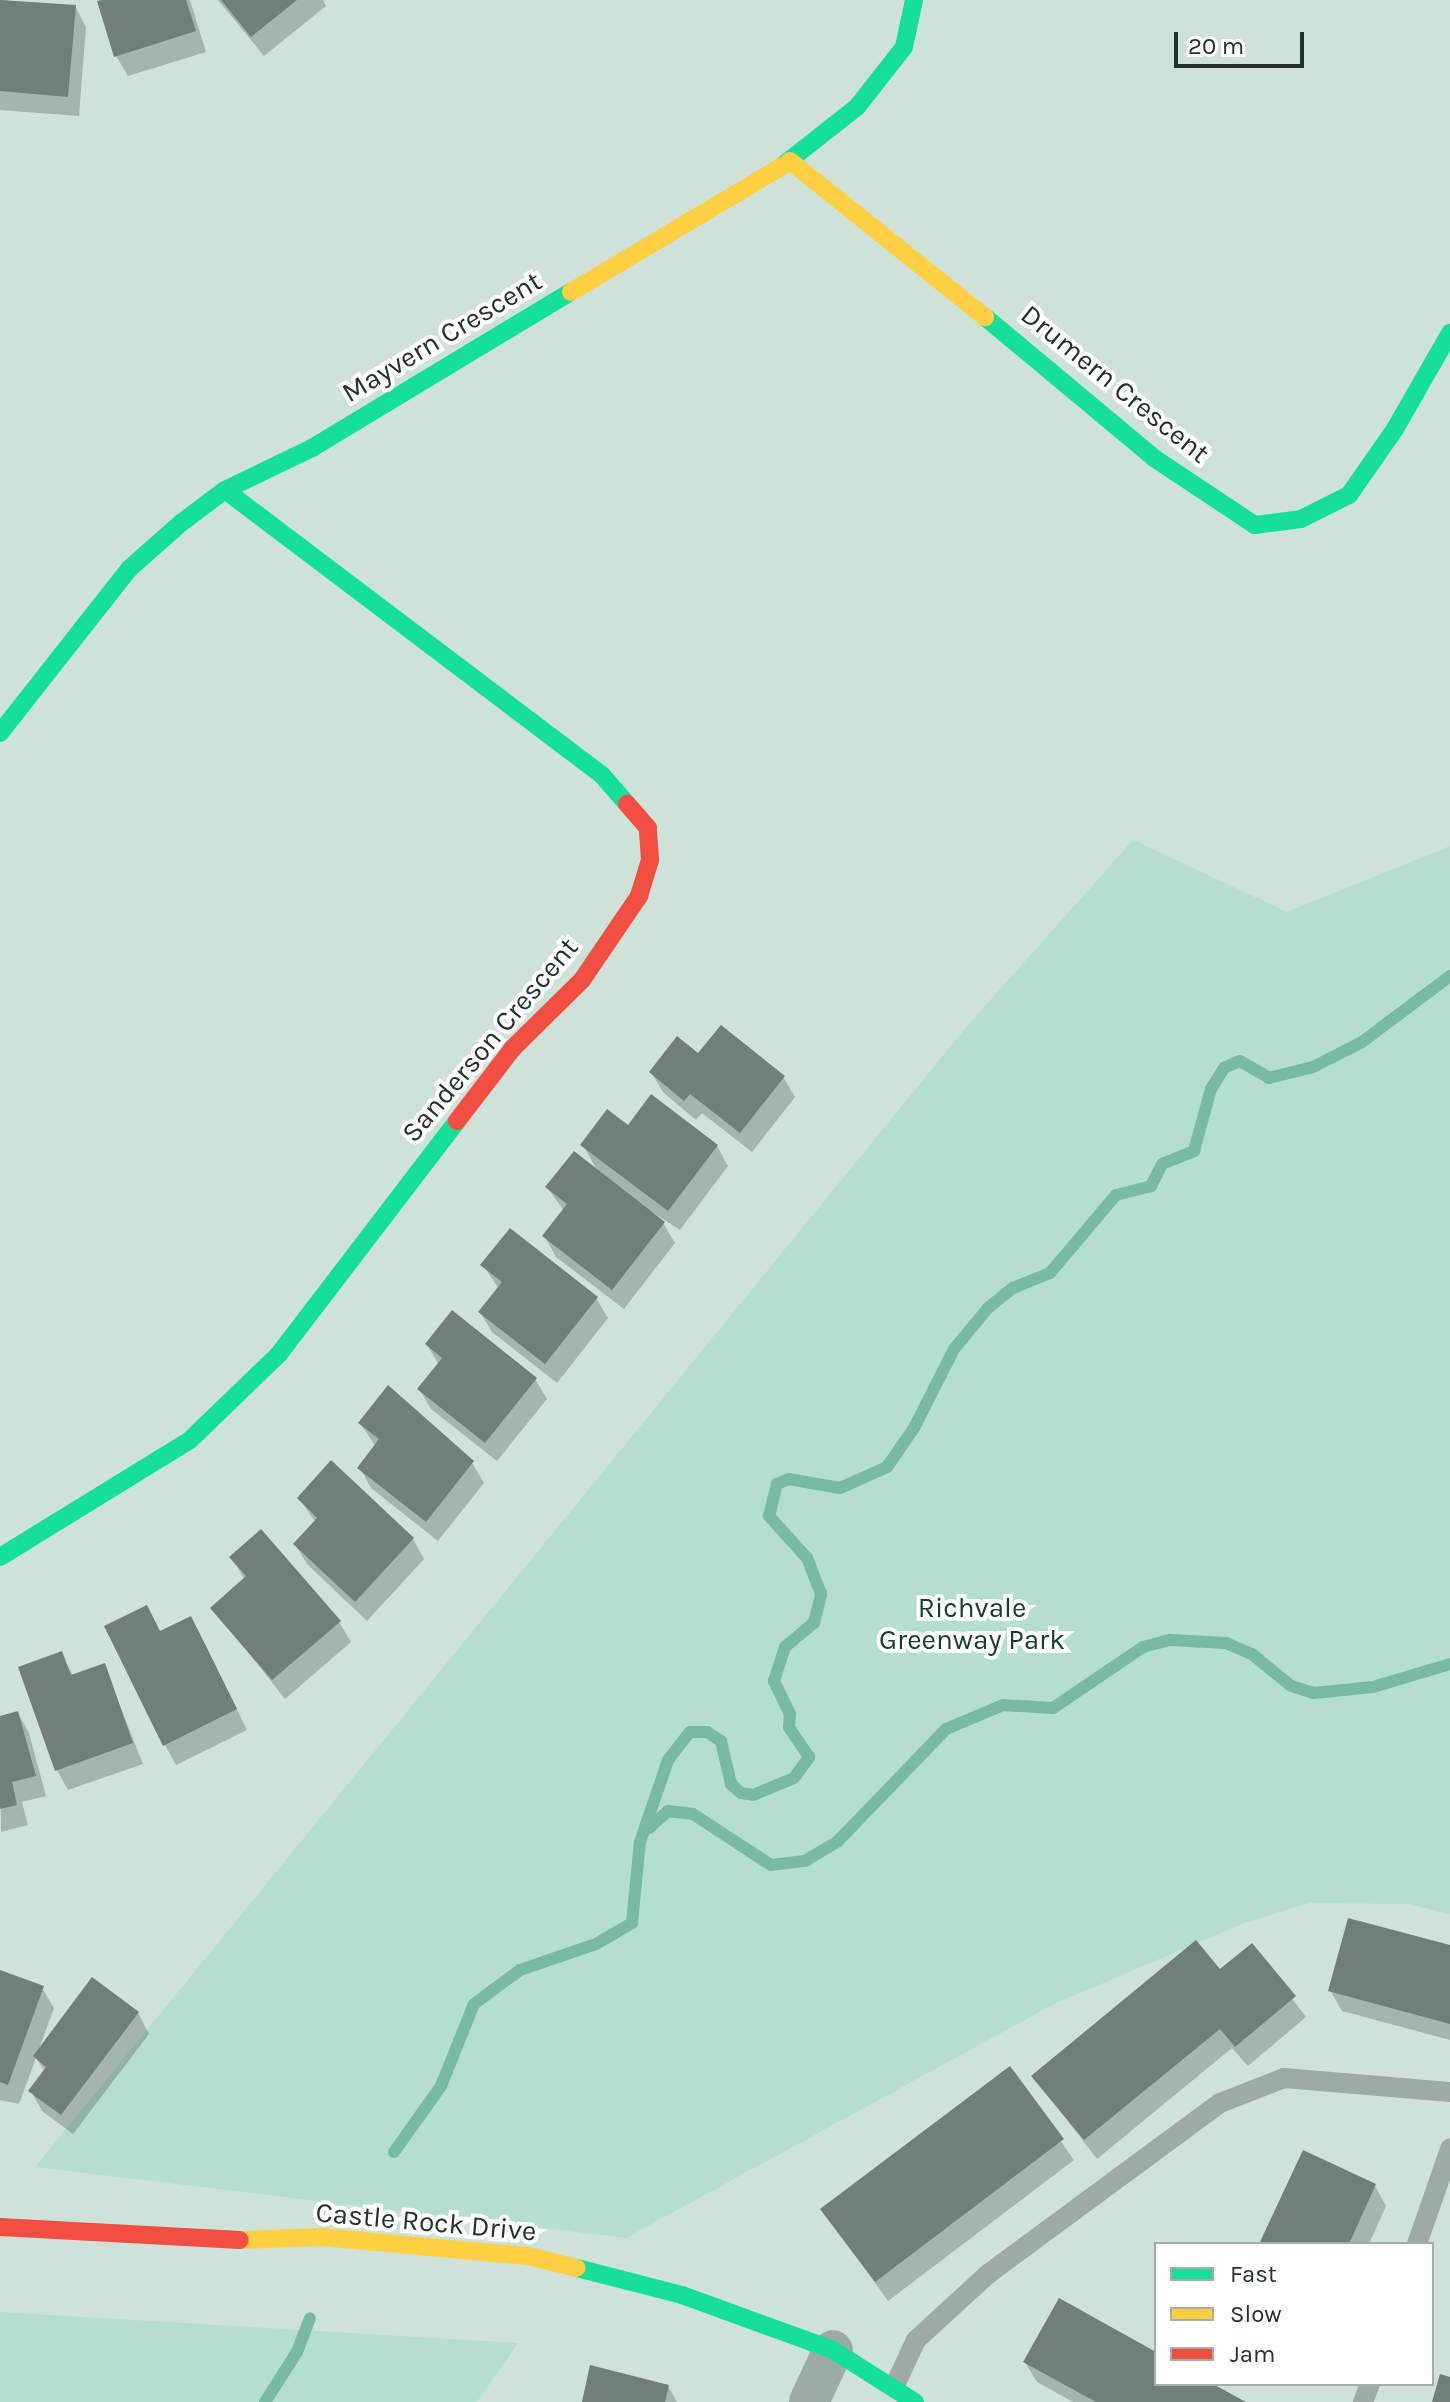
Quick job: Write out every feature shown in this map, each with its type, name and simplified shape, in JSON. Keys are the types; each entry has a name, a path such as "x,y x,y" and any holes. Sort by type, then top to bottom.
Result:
{"street":[{"name":"Mayvern Crescent","path":"0,733 129,569 225,490 312,448 790,161 857,107 895,59 904,47 914,0"},
{"name":"Drumern Crescent","path":"790,161 871,222 1154,458 1255,525 1301,519 1349,495 1450,333"},
{"name":"Sanderson Crescent","path":"0,1557 103,1498 190,1440 279,1354 513,1048 582,980 634,905 650,860 648,828 601,774 225,490"},
{"name":"Castle Rock Drive","path":"0,2227 230,2240 322,2237 528,2256 682,2295 833,2350 915,2402"},
{"path":"809,2402 833,2350"}],"lane":[{"path":"894,2387 916,2340 988,2274 1220,2103 1284,2078 1450,2092"},
{"path":"1418,2242 1450,2149"}],"green space":[{"name":"Richvale Greenway Park","path":"1133,840 1287,912 1450,846 1450,1914 1407,1904 1309,1903 1244,1923 1054,2004 626,2238 35,2167 968,1025"},
{"path":"0,2312 518,2343 477,2402 0,2402"}],"building":[{"path":"0,0 76,5 68,97 0,91"},
{"path":"186,0 196,31 114,57 97,1"},
{"path":"221,0 297,0 251,37"},
{"path":"721,1025 785,1076 740,1133 690,1094 684,1101 649,1072 677,1036 698,1053"},
{"path":"651,1094 718,1145 668,1211 580,1145 607,1109 628,1125"},
{"path":"574,1151 665,1222 612,1290 542,1236 567,1204 545,1187"},
{"path":"510,1228 598,1297 545,1364 478,1312 502,1282 480,1265"},
{"path":"452,1310 537,1378 485,1443 417,1389 442,1358 425,1344"},
{"path":"388,1385 474,1461 426,1522 357,1468 379,1439 358,1423"},
{"path":"331,1460 414,1538 355,1602 293,1544 317,1518 297,1498"},
{"path":"261,1529 341,1621 272,1680 210,1608 246,1576 229,1557"},
{"path":"147,1605 160,1631 191,1616 237,1709 163,1746 104,1626"},
{"path":"62,1651 71,1675 105,1663 133,1743 55,1771 18,1667"},
{"path":"18,1711 36,1776 12,1782 17,1805 0,1809 0,1716"},
{"path":"1348,1918 1450,1945 1450,2024 1328,1991"},
{"path":"1196,1940 1220,1969 1252,1943 1296,1996 1235,2047 1220,2029 1084,2140 1031,2076"},
{"path":"0,1970 44,1986 8,2085 0,2082"},
{"path":"92,1977 139,2012 61,2115 28,2091 46,2067 33,2056"},
{"path":"1010,2066 1064,2139 875,2282 820,2209"},
{"path":"1303,2150 1376,2184 1350,2242 1260,2242"},
{"path":"1059,2298 1154,2351 1154,2386 1217,2386 1246,2402 1096,2402 1023,2362"},
{"path":"590,2365 669,2385 665,2402 582,2402"},
{"path":"1440,2374 1450,2377 1450,2402 1432,2402"}],"waterway":[{"path":"394,2152 441,2086 474,2004 520,1970 596,1944 632,1923 640,1842 668,1760 690,1732 707,1732 721,1741 731,1784 741,1793 753,1795 794,1778 809,1757 789,1727 790,1714 774,1681 785,1647 814,1623 821,1594 807,1558 769,1516 777,1484 789,1479 840,1488 887,1467 914,1428 954,1349 988,1308 1013,1288 1050,1273 1116,1195 1151,1186 1162,1164 1194,1151 1211,1089 1224,1068 1240,1061 1269,1078 1313,1067 1362,1042 1450,976"},
{"path":"649,1828 668,1811 693,1814 771,1865 805,1861 838,1841 946,1729 1003,1705 1053,1708 1143,1647 1170,1640 1226,1643 1252,1654 1291,1686 1314,1693 1373,1687 1450,1664"},
{"path":"265,2402 297,2352 310,2318"}],"traffic: fast":[{"path":"782,166 857,107 904,47 914,0"},
{"path":"0,733 129,569 181,523 225,490 312,448 571,292"},
{"path":"985,317 1154,458 1255,525 1301,519 1349,495 1395,429 1450,333"},
{"path":"225,490 601,774 627,804"},
{"path":"0,1557 190,1440 279,1354 457,1121"},
{"path":"577,2268 682,2295 833,2350 915,2402"}],"traffic: slow":[{"path":"790,161 985,317"},
{"path":"571,292 782,166"},
{"path":"240,2240 322,2237 528,2256 577,2268"}],"traffic: jam":[{"path":"457,1121 513,1048 582,980 639,896 650,860 648,828 627,804"},
{"path":"0,2227 240,2240"}]}
